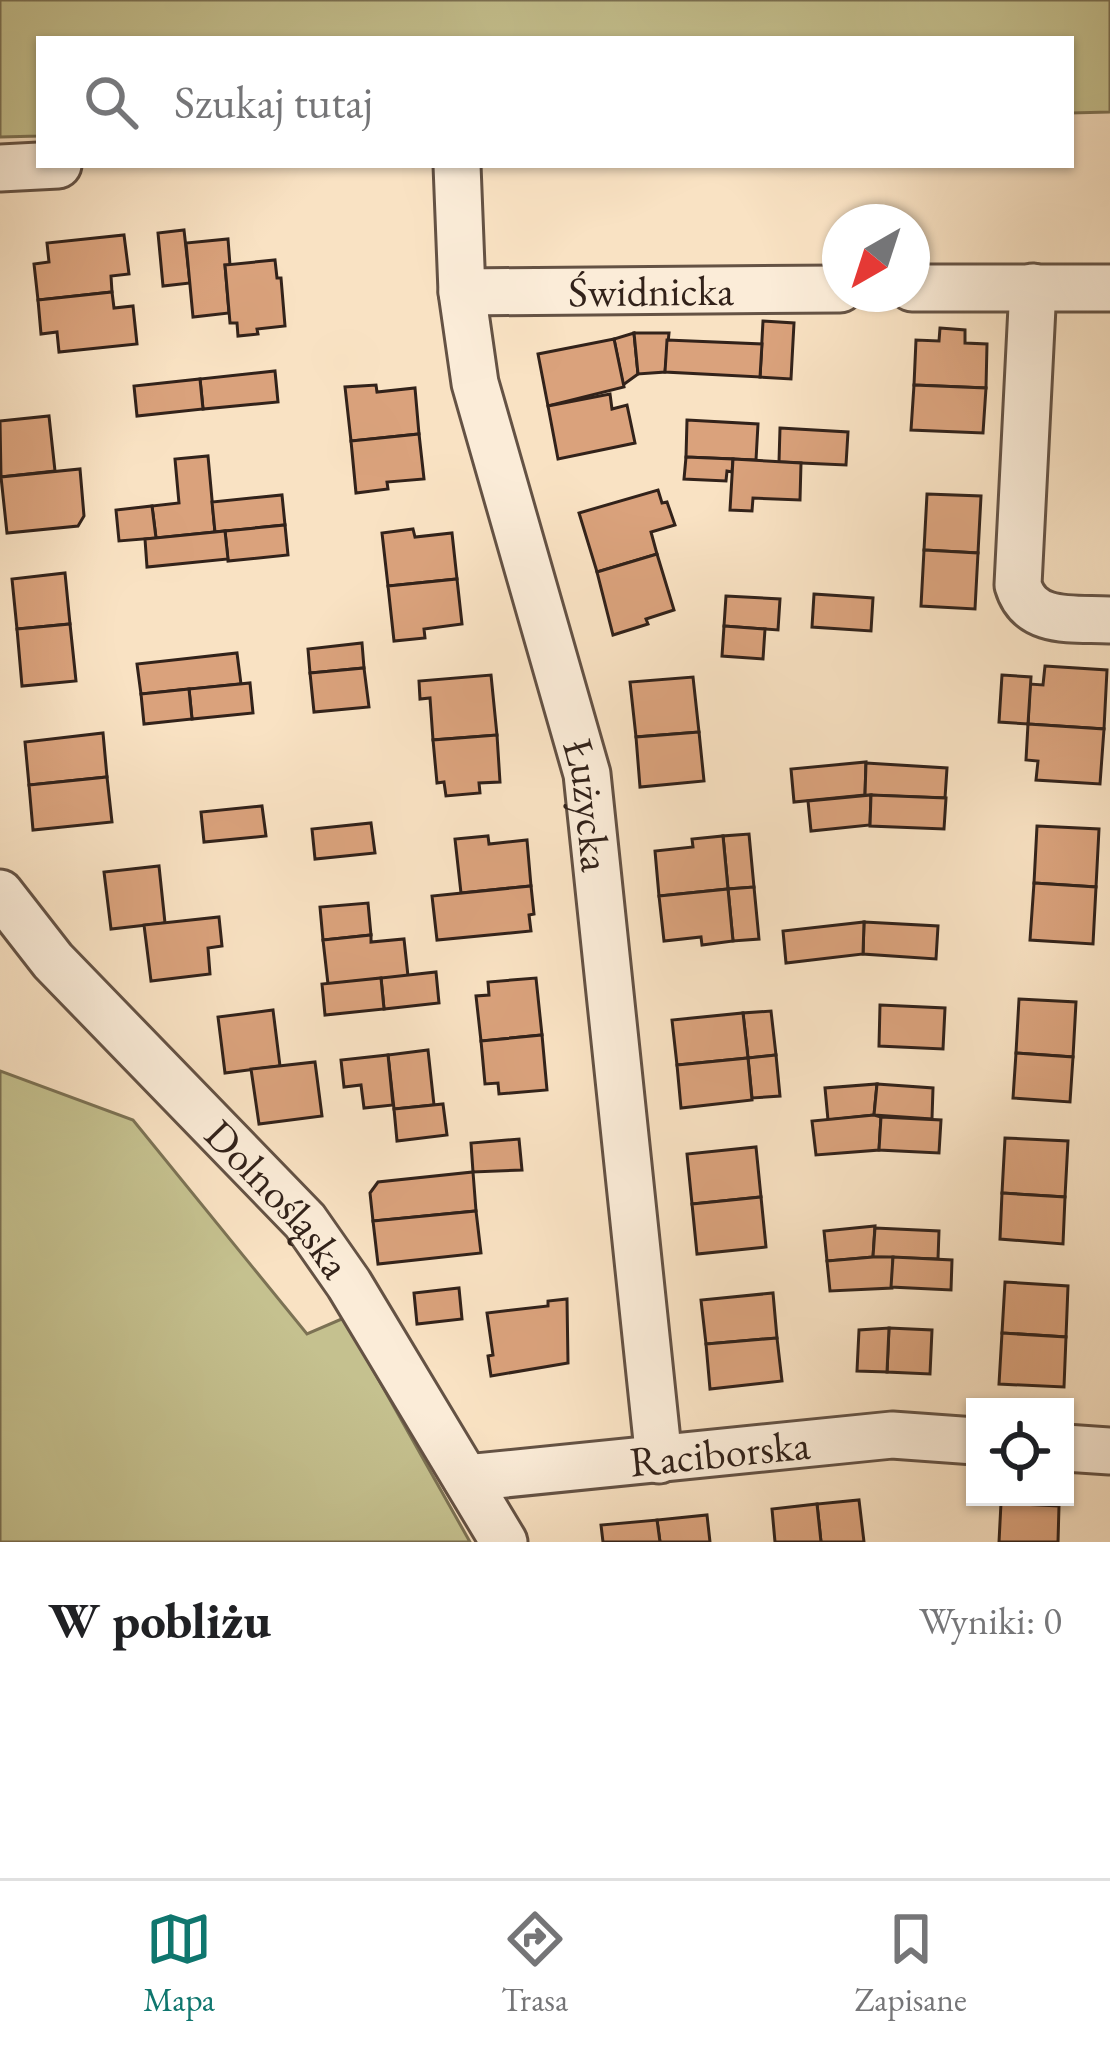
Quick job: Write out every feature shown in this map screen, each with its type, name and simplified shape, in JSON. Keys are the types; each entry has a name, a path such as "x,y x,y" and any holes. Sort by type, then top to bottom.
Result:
{"street":[{"path":"0,167 36,166"},
{"name":"Łużycka","path":"457,168 462,292 475,383 586,774 659,1460"},
{"path":"1033,287 1018,585 1028,608 1039,615 1110,620"},
{"name":"Świdnicka","path":"462,292 822,289"},
{"path":"930,289 1110,289"},
{"name":"Dolnośląska","path":"0,893 53,962 304,1221 349,1285 504,1542"},
{"name":"Raciborska","path":"466,1478 892,1435 966,1440"},
{"path":"1074,1449 1110,1451"}],"shaded area":[{"path":"0,0 1110,0 1110,112 1074,113 1074,36 36,36 36,136 0,137"},
{"path":"0,1071 133,1120 307,1334 344,1318 470,1542 0,1542"}],"building":[{"path":"184,230 190,283 163,286 158,233"},
{"path":"124,235 129,274 111,276 112,292 38,300 34,264 49,262 47,243"},
{"path":"228,239 229,313 193,317 186,243"},
{"path":"275,260 285,326 238,336 237,323 230,323 225,265"},
{"path":"112,292 114,308 133,306 137,344 59,352 57,332 41,334 38,300"},
{"path":"763,321 794,323 791,379 760,377"},
{"path":"940,328 965,330 965,343 987,344 986,388 914,385 916,340 939,341"},
{"path":"634,333 638,374 623,385 614,339"},
{"path":"634,333 669,333 665,372 638,374"},
{"path":"614,339 624,387 548,406 538,354"},
{"path":"667,340 762,344 760,377 665,372"},
{"path":"275,371 278,402 203,409 200,379"},
{"path":"200,379 203,409 137,416 134,386"},
{"path":"376,385 377,392 415,388 419,434 351,441 345,387"},
{"path":"914,385 986,388 983,433 911,430"},
{"path":"610,394 612,409 627,405 635,443 558,459 548,406"},
{"path":"49,416 55,471 1,477 0,421"},
{"path":"687,420 758,424 756,460 686,457"},
{"path":"780,428 848,432 846,465 779,462"},
{"path":"419,434 424,479 387,482 388,489 356,493 351,441"},
{"path":"208,456 215,532 156,538 152,506 179,503 175,459"},
{"path":"686,457 733,459 732,472 727,471 726,481 684,479"},
{"path":"733,459 801,463 800,500 753,498 752,511 730,510"},
{"path":"80,469 84,516 78,526 7,533 1,477"},
{"path":"658,490 675,525 651,532 657,554 597,572 579,513"},
{"path":"927,494 981,496 978,553 924,550"},
{"path":"282,495 285,525 215,532 212,502"},
{"path":"152,506 156,538 119,541 116,510"},
{"path":"285,525 288,555 228,561 225,531"},
{"path":"413,529 415,537 452,533 457,579 388,586 382,533"},
{"path":"225,531 228,559 147,567 145,539"},
{"path":"924,550 978,553 975,609 921,606"},
{"path":"657,554 674,610 613,635 597,572"},
{"path":"65,573 70,624 17,629 12,579"},
{"path":"457,579 462,624 424,629 425,638 394,641 388,586"},
{"path":"814,594 873,598 871,631 812,627"},
{"path":"726,596 780,599 778,630 724,626"},
{"path":"70,624 76,681 22,686 17,629"},
{"path":"724,626 765,629 763,659 722,656"},
{"path":"362,643 364,668 310,673 308,649"},
{"path":"237,653 241,684 141,694 137,664"},
{"path":"1045,666 1107,670 1104,729 1028,724 1030,684 1043,685"},
{"path":"364,668 369,707 314,712 310,673"},
{"path":"491,675 497,735 433,740 430,698 420,699 419,681"},
{"path":"1002,675 1031,677 1028,724 999,722"},
{"path":"693,677 699,732 636,737 630,682"},
{"path":"250,683 253,713 192,719 189,689"},
{"path":"189,689 192,719 144,724 141,694"},
{"path":"1028,724 1104,729 1100,784 1036,780 1038,761 1026,760"},
{"path":"699,732 704,781 640,787 636,737"},
{"path":"103,733 107,777 29,785 25,742"},
{"path":"497,735 500,782 479,783 480,793 446,796 444,782 437,783 433,740"},
{"path":"866,762 865,795 794,802 791,769"},
{"path":"866,763 947,768 945,798 865,795"},
{"path":"107,777 112,822 33,830 29,785"},
{"path":"871,795 870,825 811,831 808,801"},
{"path":"871,795 946,798 944,829 870,826"},
{"path":"262,806 266,836 204,842 201,812"},
{"path":"371,823 375,853 315,859 312,829"},
{"path":"1037,826 1099,829 1096,887 1034,883"},
{"path":"749,834 754,887 728,889 723,836"},
{"path":"488,836 489,844 527,840 531,886 461,893 455,839"},
{"path":"723,836 728,889 659,896 655,851 693,847 692,839"},
{"path":"159,866 165,923 111,929 104,872"},
{"path":"1034,883 1096,887 1093,944 1030,940"},
{"path":"531,886 531,931 437,940 432,896"},
{"path":"754,887 759,939 733,941 728,889"},
{"path":"728,889 733,941 702,945 701,937 664,941 659,896"},
{"path":"368,903 371,935 323,940 320,907"},
{"path":"219,917 222,946 208,948 210,974 151,981 144,925"},
{"path":"864,922 938,926 936,959 863,954"},
{"path":"864,922 863,954 786,963 783,931"},
{"path":"371,935 371,942 404,939 408,976 328,984 323,940"},
{"path":"436,972 439,1003 384,1009 381,978"},
{"path":"381,978 384,1009 325,1015 322,984"},
{"path":"536,978 542,1035 481,1041 476,996 489,995 488,982"},
{"path":"1019,999 1076,1002 1073,1057 1016,1053"},
{"path":"880,1005 945,1008 943,1049 879,1046"},
{"path":"273,1010 280,1066 225,1073 218,1017"},
{"path":"771,1011 776,1055 748,1058 743,1013"},
{"path":"743,1013 748,1058 677,1065 672,1020"},
{"path":"542,1035 547,1090 499,1094 498,1083 485,1084 481,1041"},
{"path":"428,1050 434,1105 394,1109 388,1055"},
{"path":"1016,1053 1073,1057 1070,1102 1013,1098"},
{"path":"388,1055 393,1105 364,1108 361,1085 344,1087 341,1060"},
{"path":"776,1055 780,1096 752,1098 748,1058"},
{"path":"748,1058 752,1100 681,1108 677,1065"},
{"path":"315,1062 322,1116 259,1124 251,1069"},
{"path":"877,1084 874,1115 828,1120 825,1088"},
{"path":"877,1084 933,1088 932,1119 874,1115"},
{"path":"443,1104 447,1135 397,1141 394,1109"},
{"path":"881,1117 879,1150 816,1155 812,1121"},
{"path":"881,1117 941,1120 939,1153 879,1150"},
{"path":"1005,1138 1068,1141 1065,1197 1002,1193"},
{"path":"519,1139 522,1170 473,1172 471,1143"},
{"path":"756,1147 761,1197 692,1204 687,1154"},
{"path":"473,1172 476,1211 373,1221 370,1193 378,1182"},
{"path":"1002,1193 1065,1197 1063,1244 1000,1239"},
{"path":"761,1197 766,1247 697,1254 692,1204"},
{"path":"476,1211 481,1253 378,1264 373,1221"},
{"path":"875,1226 873,1257 827,1261 824,1231"},
{"path":"875,1228 939,1231 938,1259 873,1257"},
{"path":"893,1257 892,1288 830,1291 827,1261"},
{"path":"893,1257 952,1260 951,1290 891,1287"},
{"path":"1005,1282 1068,1286 1066,1337 1002,1333"},
{"path":"459,1288 462,1319 417,1324 414,1293"},
{"path":"773,1293 777,1338 706,1344 701,1300"},
{"path":"567,1299 568,1363 491,1376 487,1313 548,1306 548,1301"},
{"path":"889,1328 932,1330 930,1374 887,1372"},
{"path":"889,1328 887,1372 857,1371 859,1330"},
{"path":"1002,1333 1066,1337 1064,1387 999,1384"},
{"path":"777,1338 782,1381 710,1389 706,1344"},
{"path":"859,1500 864,1542 821,1542 817,1504"},
{"path":"817,1504 821,1542 775,1542 772,1509"},
{"path":"1001,1506 1059,1506 1058,1542 999,1542"},
{"path":"707,1515 710,1542 660,1542 657,1520"},
{"path":"657,1520 660,1542 603,1542 601,1525"}]}
